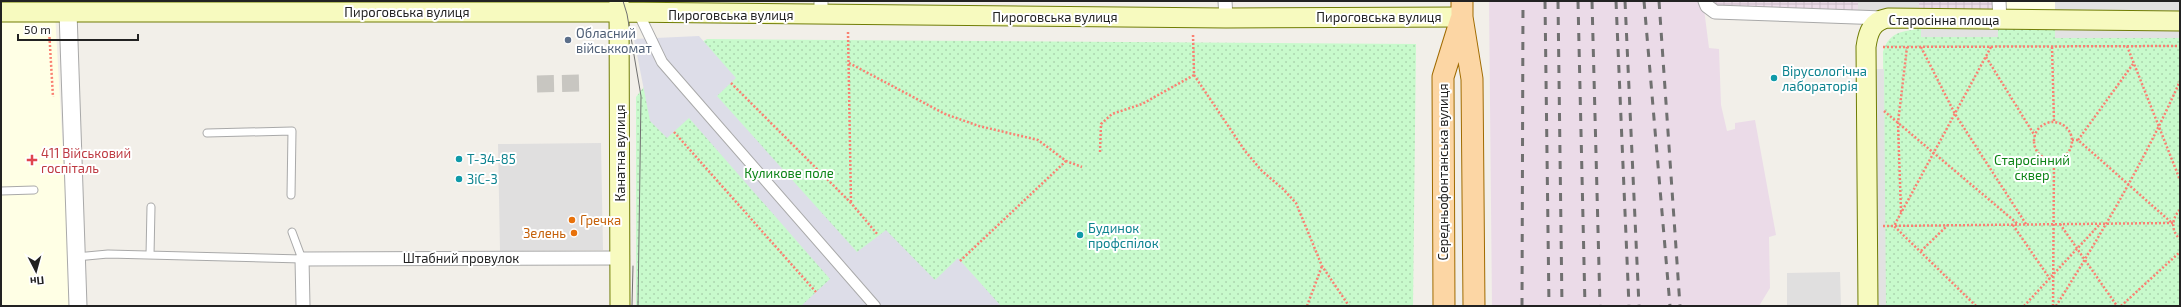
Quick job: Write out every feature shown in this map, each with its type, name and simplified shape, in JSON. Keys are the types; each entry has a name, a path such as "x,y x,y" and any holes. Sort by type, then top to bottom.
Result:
{"main road":[{"name":"Пироговська вулиця","path":"1,12 414,7 619,7 639,14 821,8 847,15 1192,18 1226,9 1462,9"},
{"name":"Канатна вулиця","path":"619,7 620,306"},
{"name":"Середньофонтанська вулиця","path":"1444,306 1442,77 1462,9"},
{"path":"1462,9 1472,79 1474,306"},
{"name":"Старосінна площа","path":"1868,306 1866,47 1870,30 1874,23 1888,18 2180,21"}],"street":[{"path":"1705,1 1707,6 1715,12 1888,18"},
{"path":"1999,1 2000,20"},
{"path":"68,12 78,306"},
{"path":"639,14 662,62 875,306"},
{"name":"Штабний провулок","path":"302,259 621,258"},
{"path":"302,259 303,306"}],"lane":[{"path":"207,134 292,131 291,195"},
{"path":"1,191 34,190"},
{"path":"150,256 151,207"},
{"path":"76,257 108,254 302,259 292,232"}],"path":[{"path":"847,15 851,203"},
{"path":"1192,18 1194,75 1245,151 1262,171 1283,189 1296,203 1322,266 1349,306"},
{"path":"49,22 53,101"},
{"path":"2127,46 2180,180"},
{"path":"1866,47 2180,46"},
{"path":"1901,213 1898,123 1907,47"},
{"path":"1921,47 1955,114 2026,224"},
{"path":"1894,226 1991,47"},
{"path":"2052,47 2054,122"},
{"path":"1986,57 2035,136"},
{"path":"849,63 945,114 979,126 1038,140 1066,160 1082,167"},
{"path":"2078,140 2133,64"},
{"path":"1100,152 1101,124 1112,114 1142,104 1194,75"},
{"path":"2056,306 2108,224 2160,128 2180,81"},
{"path":"731,83 851,203 878,235"},
{"path":"1866,96 1933,154 2018,224"},
{"path":"2054,122 2068,129 2072,140 2068,153 2064,157 2054,160 2043,157 2038,153 2034,142 2035,136 2044,124 2054,122"},
{"path":"674,132 816,292"},
{"path":"2072,140 2078,140 2173,223"},
{"path":"960,261 1066,160"},
{"path":"2053,306 2054,160"},
{"path":"2180,210 2173,223 2174,233 2180,239"},
{"path":"1867,227 2173,223"},
{"path":"2013,224 2050,279"},
{"path":"2059,224 2117,306"},
{"path":"2024,306 2100,224"},
{"path":"1921,252 1948,225"},
{"path":"1894,226 1976,306"},
{"path":"2121,306 2180,252"},
{"path":"1307,306 1322,266"}],"shaded area":[{"path":"1489,1 1703,1 1709,48 1719,49 1721,105 1727,131 1735,129 1735,123 1755,120 1776,235 1769,237 1770,288 1759,306 1492,306"},
{"path":"1710,1 1858,1 1858,15 1717,10"},
{"path":"1858,1 1919,1 1919,17 1858,15"},
{"path":"1919,1 1997,1 1998,17 1919,17"},
{"path":"2001,1 2085,1 2085,18 2001,18"},
{"path":"2055,1 2180,2 2180,12 2055,12"},
{"name":"411 Військовий госпіталь","path":"1,14 55,14 72,306 1,306"},
{"path":"1921,26 1998,26 1998,37 1921,37"},
{"path":"2055,27 2180,27 2180,38 2055,38"},
{"path":"699,36 736,78 717,96 857,252 886,230 935,280 958,258 1001,306 801,306 830,279 689,118 667,138 650,121 634,39"},
{"path":"1874,69 1884,69 1886,306 1877,306"},
{"path":"601,143 603,250 500,251 498,144"},
{"path":"1840,272 1841,306 1787,306 1787,273"}],"green space":[{"name":"Старосінний сквер","path":"1920,29 2180,29 2180,306 1885,306 1883,52 1889,40 1893,36 1902,32"},
{"name":"Куликове поле","path":"707,39 1416,44 1413,306 636,306 636,97 662,64"}],"tunnel":[{"path":"537,84 579,83"}],"tram line":[{"path":"623,1 627,14 641,96 638,306"},
{"path":"632,306 633,266"}],"railway":[{"path":"1522,306 1523,1"},
{"path":"1545,1 1549,306"},
{"path":"1558,1 1562,306"},
{"path":"1578,1 1585,306"},
{"path":"1592,1 1600,306"},
{"path":"1616,1 1629,306"},
{"path":"1625,1 1639,306"},
{"path":"1644,1 1670,306"},
{"path":"1659,1 1680,306"}],"place":[{"name":"Обласний військкомат","path":"568,40"},
{"name":"Вірусологічна лабораторія","path":"1774,78"},
{"name":"Т-34-85","path":"459,159"},
{"name":"411 Військовий госпіталь","path":"32,160"},
{"name":"ЗіС-3","path":"459,179"},
{"name":"Гречка","path":"572,220"},
{"name":"Зелень","path":"574,233"},
{"name":"Будинок профспілок","path":"1080,235"}]}
